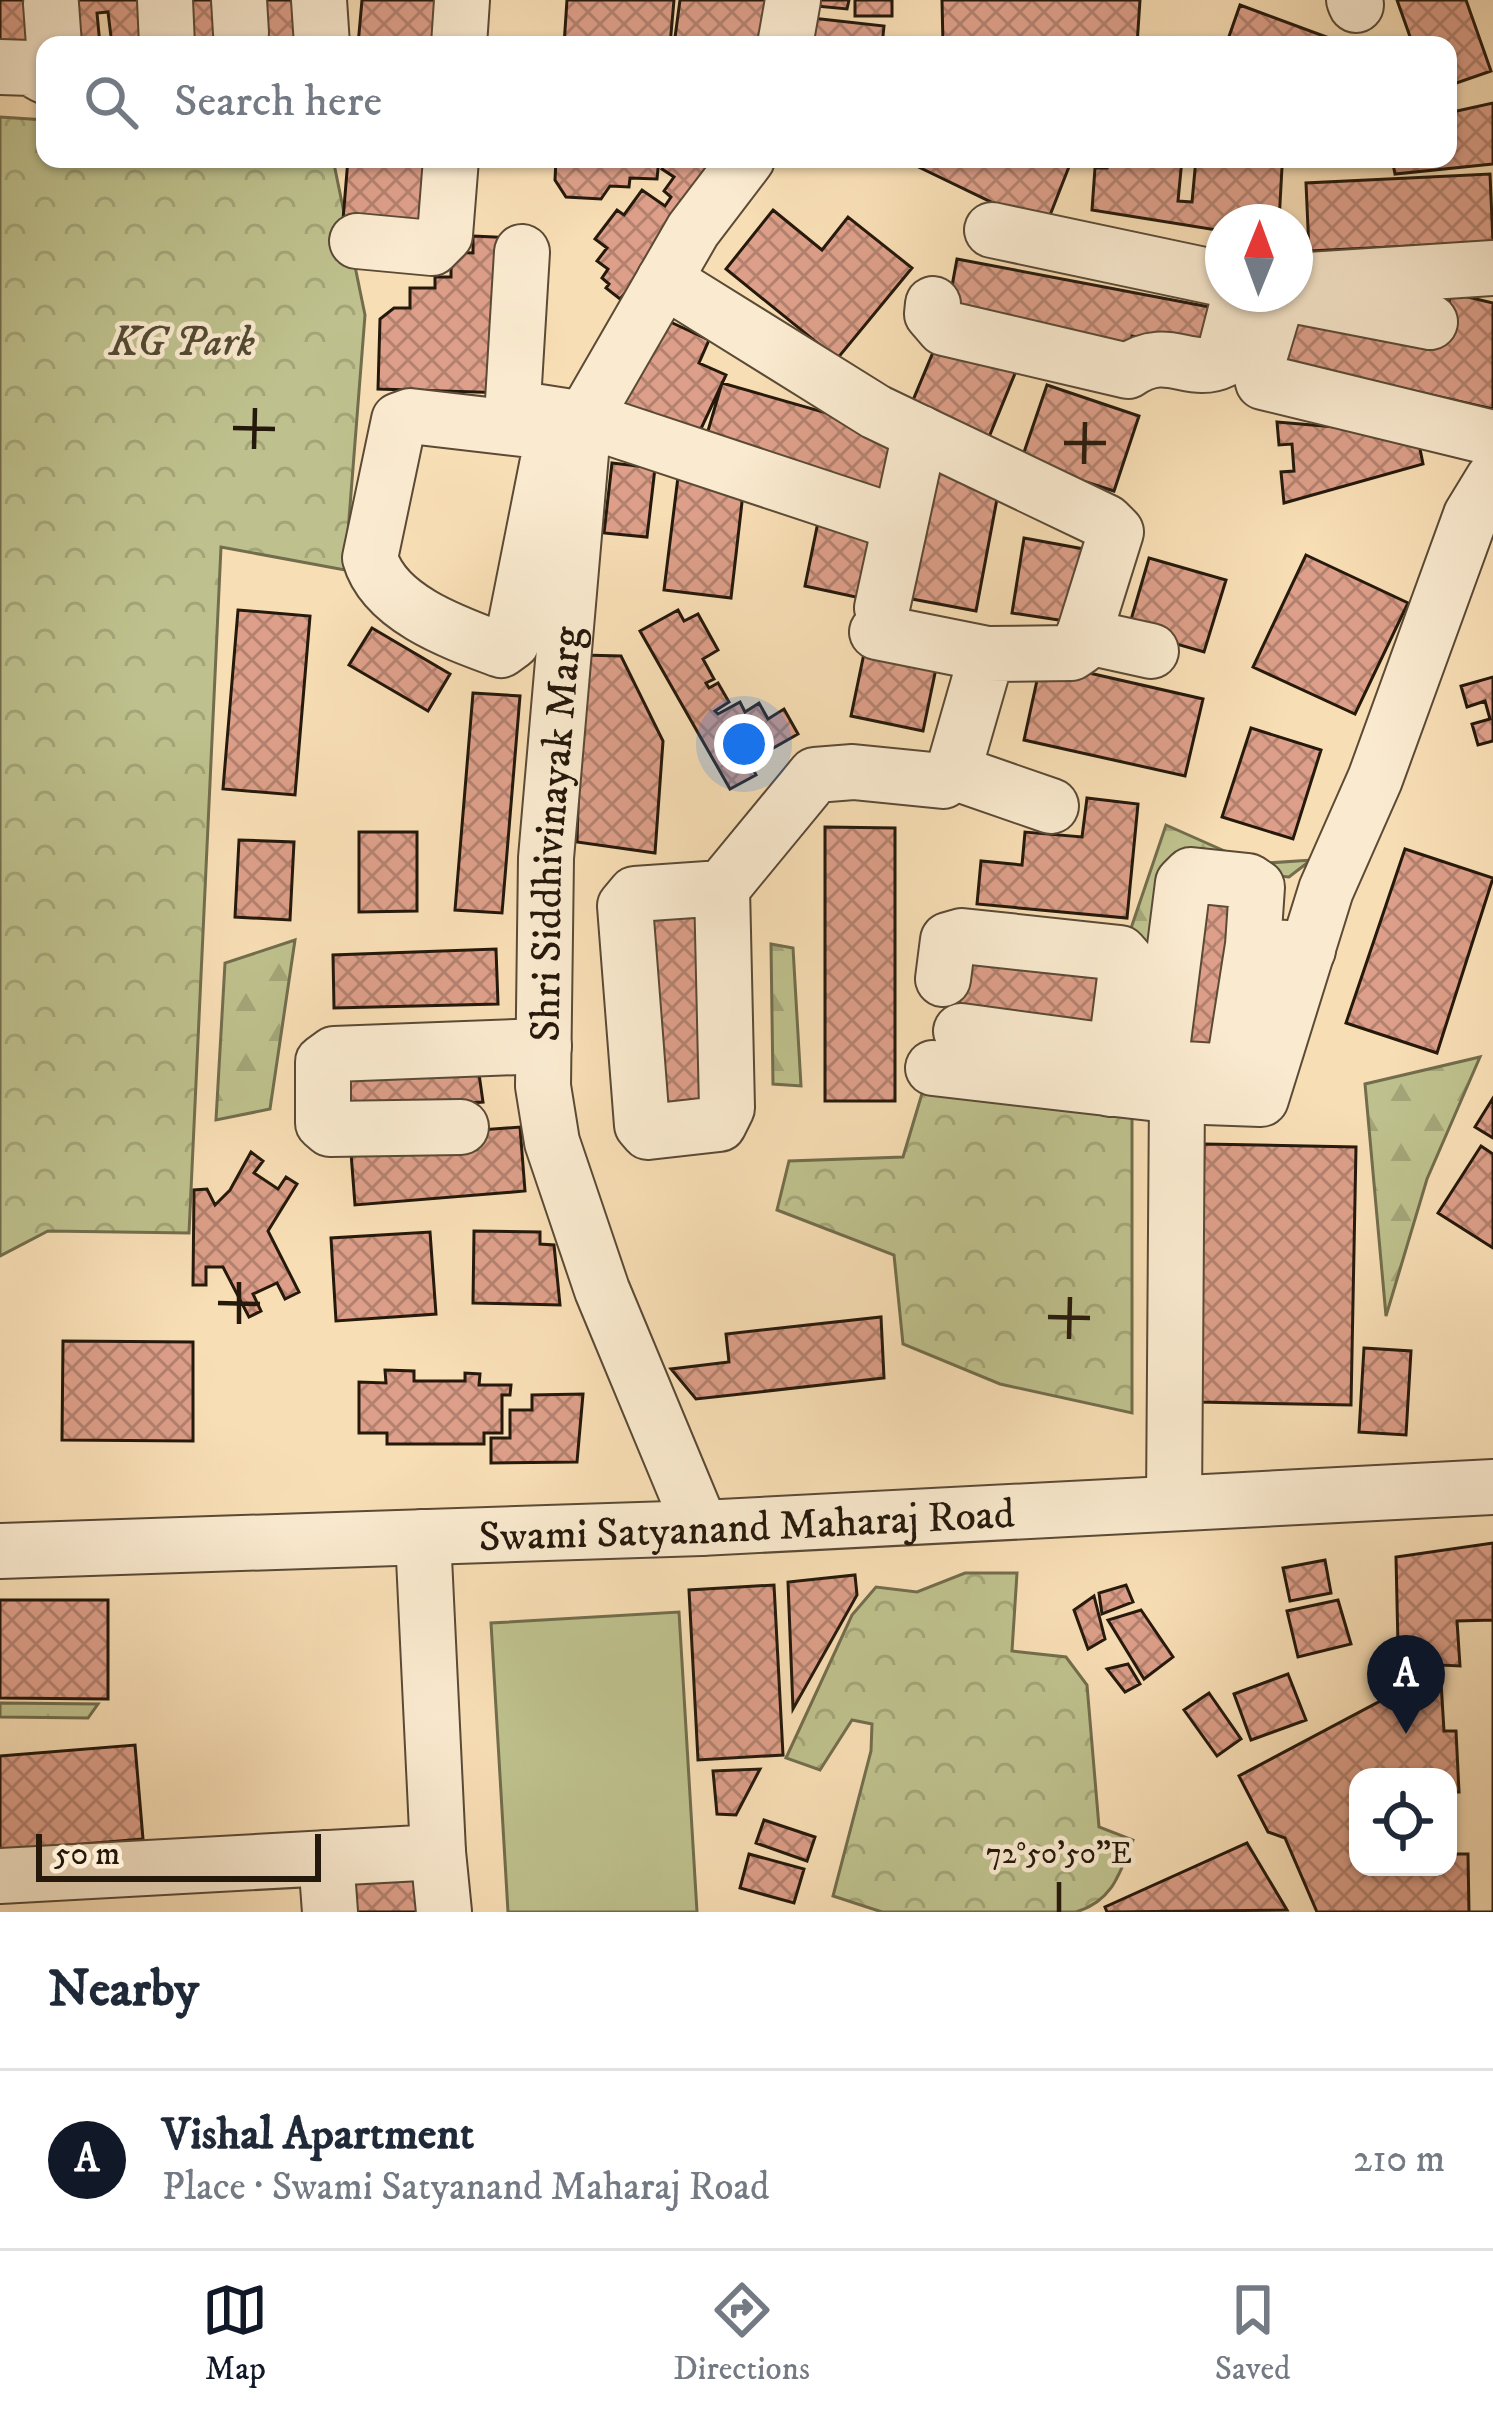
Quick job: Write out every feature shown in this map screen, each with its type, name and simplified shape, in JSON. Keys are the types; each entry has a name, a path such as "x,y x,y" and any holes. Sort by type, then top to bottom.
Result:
{"street":[{"path":"165,0 167,36"},
{"path":"320,0 322,36"},
{"path":"460,36 462,0"},
{"path":"787,36 793,0"},
{"path":"0,67 36,71"},
{"path":"356,242 432,248 445,235 450,168"},
{"name":"Shri Siddhivinayak Marg","path":"701,1528 602,1290 552,1142 544,1046 546,858 573,431 693,230 740,168"},
{"path":"992,230 1205,275"},
{"path":"522,252 513,401 520,409 573,431 898,523"},
{"path":"1313,280 1493,268"},
{"path":"664,280 876,412 920,433 1106,522 1116,532 1084,636 1071,652 987,654 879,620 920,433"},
{"path":"1430,322 1291,295 1276,302 1258,362 1263,382 1493,438"},
{"path":"933,304 932,314 944,328 1128,371 1147,358 1163,356 1210,367 1223,361 1235,312"},
{"path":"410,416 573,431 512,642 501,650 444,630 376,578 370,558 399,420 410,416"},
{"path":"947,1050 1114,1070 1177,1096 1262,1099 1308,950 1471,515 1493,478"},
{"path":"1084,636 1151,652"},
{"path":"722,888 815,775 853,772 944,782 952,772 987,654"},
{"path":"952,772 1051,806"},
{"path":"943,979 948,940 962,936 1120,953 1127,961 1114,1070"},
{"path":"1253,945 1308,950"},
{"path":"485,1048 474,1117 330,1129 323,1123 323,1062 334,1054 485,1048 544,1046"},
{"path":"1174,1503 1177,1096"},
{"name":"Swami Satyanand Maharaj Road","path":"0,1551 701,1528 1493,1487"},
{"path":"423,1537 444,1912"},
{"path":"0,1876 438,1852"},
{"path":"326,1858 330,1912"}],"green space":[{"name":"KG Park","path":"0,117 36,119 36,168 335,168 365,315 345,570 221,547 189,1233 48,1231 0,1256"},
{"path":"1166,825 1254,864 1311,860 1289,877 1178,867 1173,1025 1127,940"},
{"path":"295,940 270,1109 216,1120 225,963"},
{"path":"771,944 793,948 801,1086 773,1084"},
{"path":"1480,1057 1427,1179 1386,1316 1365,1084"},
{"path":"924,1087 1132,1114 1132,1413 1000,1384 903,1344 894,1255 777,1210 789,1161 903,1157"},
{"path":"965,1573 1017,1573 1012,1651 1066,1657 1087,1685 1099,1827 1133,1840 1107,1893 1076,1912 882,1912 833,1896 871,1751 872,1724 852,1720 820,1770 786,1758 852,1615 876,1587 917,1592"},
{"path":"679,1612 697,1912 508,1912 491,1623"},
{"path":"0,1703 98,1704 88,1718 0,1717"}],"building":[{"path":"0,0 40,0 44,36 36,36 36,47 0,55"},
{"path":"61,0 144,0 148,36 111,36 108,12 97,13 99,36 65,36"},
{"path":"176,0 230,0 233,36 179,36"},
{"path":"248,0 312,0 313,36 240,36"},
{"path":"362,0 447,0 444,36 359,36"},
{"path":"567,0 674,0 671,36 565,36"},
{"path":"680,0 781,0 776,36 675,36"},
{"path":"810,0 849,0 847,9 806,5"},
{"path":"855,0 892,0 892,16 855,16"},
{"path":"942,0 1140,0 1138,36 943,36"},
{"path":"1397,0 1466,0 1491,71 1457,83 1457,36 1410,36"},
{"path":"1240,5 1324,36 1229,36"},
{"path":"803,17 884,26 883,36 801,36"},
{"path":"1493,103 1493,164 1457,168 1457,111"},
{"path":"347,168 433,168 428,237 342,232"},
{"path":"556,168 658,168 657,179 630,178 629,187 610,186 601,199 566,197 555,180"},
{"path":"714,168 636,294 627,291 620,299 606,288 609,284 602,278 608,269 597,261 607,248 595,239 617,210 624,215 642,190 665,206 671,197 664,191 674,177 662,169"},
{"path":"921,168 1068,168 1045,228"},
{"path":"1095,168 1181,168 1178,201 1192,202 1195,168 1282,168 1280,204 1205,204 1205,228 1092,210"},
{"path":"1394,168 1454,168 1395,174"},
{"path":"1490,174 1493,242 1313,251 1313,204 1307,204 1306,183"},
{"path":"773,210 822,250 848,217 912,268 837,359 726,269"},
{"path":"473,236 513,238 509,393 378,389 380,319 394,308 410,308 410,288 435,288 435,277 451,277 451,252 473,253"},
{"path":"957,259 1219,312 1212,351 1132,336 1126,364 947,313"},
{"path":"1451,293 1493,303 1493,409 1274,359 1285,312 1313,312 1313,307 1441,337"},
{"path":"651,313 709,340 699,363 726,375 693,446 607,406"},
{"path":"939,338 1016,371 989,437 911,405"},
{"path":"722,383 907,436 890,494 705,441"},
{"path":"1047,385 1139,416 1114,491 1021,461"},
{"path":"1277,422 1417,434 1423,464 1284,503 1281,472 1294,471 1292,444 1279,445"},
{"path":"612,463 655,468 647,537 604,533"},
{"path":"679,469 745,476 731,598 664,590"},
{"path":"920,469 1000,483 976,611 896,596"},
{"path":"819,517 879,530 865,599 805,586"},
{"path":"1024,538 1084,549 1072,622 1012,613"},
{"path":"1306,555 1408,603 1355,714 1253,667"},
{"path":"1149,558 1226,580 1204,652 1128,630"},
{"path":"238,610 310,616 295,795 223,789"},
{"path":"678,610 684,621 698,614 718,650 703,659 714,679 706,683 709,688 718,683 729,702 715,711 718,714 740,702 745,712 759,703 768,719 784,709 798,734 749,762 756,775 730,789 640,631"},
{"path":"372,628 450,674 428,711 349,665"},
{"path":"867,639 939,654 923,731 851,716"},
{"path":"582,655 621,656 663,741 655,853 577,842"},
{"path":"1041,662 1203,699 1185,776 1024,740"},
{"path":"1493,677 1493,741 1478,745 1472,724 1490,719 1485,701 1467,707 1461,686"},
{"path":"473,693 520,696 502,913 455,910"},
{"path":"1251,728 1321,750 1293,839 1222,817"},
{"path":"1087,798 1138,804 1127,918 977,904 981,861 1022,865 1025,832 1082,837"},
{"path":"825,827 895,828 895,1101 825,1101"},
{"path":"359,832 417,832 417,911 359,912"},
{"path":"239,840 294,842 290,920 235,917"},
{"path":"1405,849 1493,878 1437,1053 1346,1023"},
{"path":"1192,883 1248,890 1227,1066 1170,1059"},
{"path":"700,898 714,1118 651,1125 635,903"},
{"path":"496,949 498,1004 334,1008 333,955"},
{"path":"955,954 1119,974 1111,1042 946,1022"},
{"path":"476,1053 483,1102 334,1112 331,1060"},
{"path":"1493,1098 1493,1138 1475,1127"},
{"path":"520,1127 525,1191 355,1205 350,1140"},
{"path":"1204,1144 1356,1147 1351,1405 1199,1402"},
{"path":"1481,1146 1493,1154 1493,1248 1438,1213"},
{"path":"251,1152 263,1161 254,1173 278,1189 286,1177 297,1184 268,1231 299,1292 285,1299 277,1283 253,1294 261,1311 249,1317 223,1267 206,1267 206,1285 193,1285 194,1190 207,1189 215,1205 230,1190"},
{"path":"474,1231 540,1232 540,1244 554,1245 560,1305 473,1303"},
{"path":"430,1232 436,1314 336,1321 331,1238"},
{"path":"881,1317 884,1378 696,1399 671,1369 729,1362 726,1334"},
{"path":"63,1341 193,1342 193,1441 62,1440"},
{"path":"1364,1348 1411,1351 1406,1435 1359,1432"},
{"path":"385,1370 414,1371 414,1381 465,1381 465,1373 480,1374 479,1385 511,1385 510,1395 502,1395 502,1433 484,1433 484,1444 387,1444 387,1433 359,1433 359,1382 386,1383"},
{"path":"583,1394 577,1462 491,1463 491,1438 510,1438 510,1410 532,1410 532,1395"},
{"path":"1493,1543 1493,1912 1317,1912 1285,1838 1268,1832 1239,1776 1399,1691 1396,1557"},
{"path":"1325,1560 1331,1593 1290,1601 1283,1568"},
{"path":"855,1575 857,1595 793,1709 788,1582"},
{"path":"774,1585 783,1755 698,1760 689,1590"},
{"path":"1126,1585 1133,1602 1102,1614 1099,1593"},
{"path":"1094,1596 1105,1639 1088,1649 1074,1610"},
{"path":"0,1600 108,1600 108,1699 0,1698"},
{"path":"1338,1600 1351,1644 1298,1657 1287,1611"},
{"path":"1141,1610 1173,1657 1144,1679 1108,1620"},
{"path":"1493,1620 1493,1912 1469,1912 1468,1854 1457,1854 1456,1731 1444,1731 1440,1665 1460,1666 1457,1621"},
{"path":"1128,1664 1140,1684 1125,1692 1107,1669"},
{"path":"1288,1674 1306,1720 1251,1740 1234,1694"},
{"path":"1209,1693 1241,1739 1217,1756 1184,1710"},
{"path":"135,1745 143,1839 0,1851 0,1756"},
{"path":"760,1769 736,1815 717,1814 713,1771"},
{"path":"764,1820 815,1837 807,1861 756,1843"},
{"path":"1247,1843 1287,1910 1107,1912 1105,1907"},
{"path":"749,1854 804,1869 794,1903 740,1888"},
{"path":"435,1864 439,1912 337,1912 334,1873"}],"place":[{"name":"Vishal Apartment","path":"1406,1734"}]}
